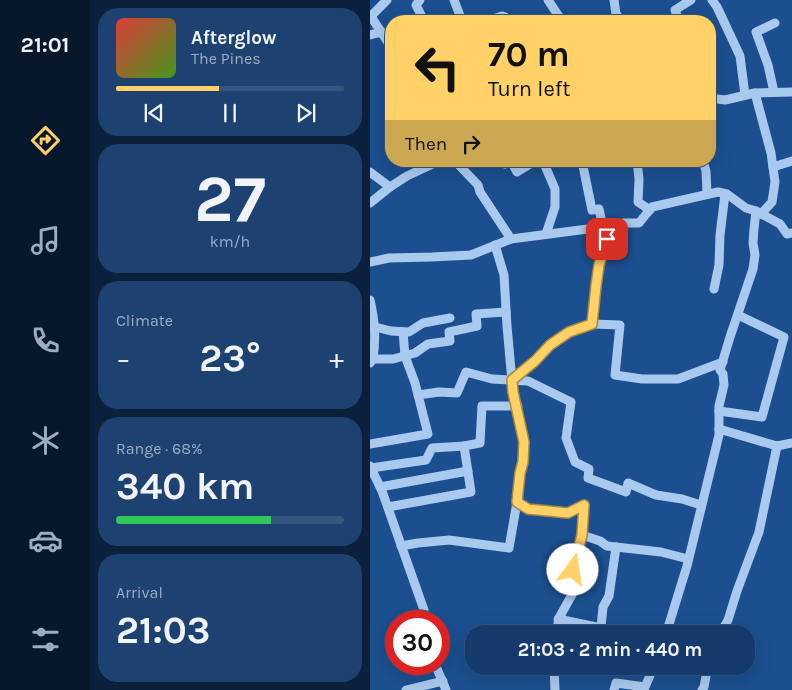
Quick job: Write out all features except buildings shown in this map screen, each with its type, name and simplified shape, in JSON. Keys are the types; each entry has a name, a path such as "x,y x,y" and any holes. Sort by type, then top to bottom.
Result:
{"street":[{"path":"385,37 370,16 387,0"},
{"path":"420,0 416,5 421,15"},
{"path":"454,0 460,15"},
{"path":"548,0 558,15"},
{"path":"614,0 617,15"},
{"path":"677,15 675,10 691,0"},
{"path":"712,0 740,56 745,95"},
{"path":"774,92 768,64 756,32 775,23"},
{"path":"370,35 382,32"},
{"path":"716,99 725,100 755,93 792,92"},
{"path":"669,625 688,559 719,435 719,406 724,385 723,374 720,370 754,269 754,229 759,213 772,202 776,182 763,117 755,93"},
{"path":"773,166 792,161"},
{"path":"370,203 390,187 426,167"},
{"path":"461,167 478,185 480,192 511,238"},
{"path":"514,167 517,172 525,167"},
{"path":"545,167 555,189 555,207 546,234"},
{"path":"583,167 592,210 599,209 607,227 599,265 592,324"},
{"path":"638,167 638,202 650,210"},
{"path":"705,167 707,194"},
{"path":"370,172 390,187"},
{"path":"370,262 390,258 432,258 471,255 511,238 607,227 624,223 639,223 652,207 718,192 726,194 746,208 780,224 787,234 792,234"},
{"path":"714,289 719,265 720,235 726,194"},
{"path":"401,546 449,540 509,548 523,462 524,442 518,406 513,392 504,276 495,245"},
{"path":"370,300 376,342 371,361 405,356 415,353 428,344 450,341 448,332 477,326 476,314 506,312"},
{"path":"719,411 762,417 784,337 738,315"},
{"path":"375,327 391,331 409,332 423,323 450,318"},
{"path":"512,380 535,361 550,345 569,332 592,324 620,325 615,375 642,379 678,379 723,362"},
{"path":"370,444 428,434 415,383 405,356 403,332"},
{"path":"418,395 439,392 457,393 466,372 492,379 528,381 571,402 566,438 575,462 589,469 588,478 626,492 628,483 656,495 682,499 702,505"},
{"path":"424,610 388,507 370,467 426,460 432,448 464,446 480,442 482,406 518,406"},
{"path":"719,429 777,446 792,443"},
{"path":"388,507 471,492 464,446"},
{"path":"725,625 759,532 777,446"},
{"path":"380,486 468,471"},
{"path":"517,502 528,509 568,513 584,505 582,535 573,570 574,591 558,620 557,625"},
{"path":"582,535 600,540 607,546 661,552 688,559"},
{"path":"601,625 603,607 609,596 616,547"},
{"path":"558,620 589,625"},
{"path":"554,675 555,690"},
{"path":"614,690 616,683 645,689 650,675"},
{"path":"702,690 706,675"},
{"path":"406,690 444,686"}],"route":[{"path":"573,570 582,535 584,505 568,513 528,509 517,502 524,442 512,380 535,361 550,345 569,332 592,324 599,265 607,239"}]}
